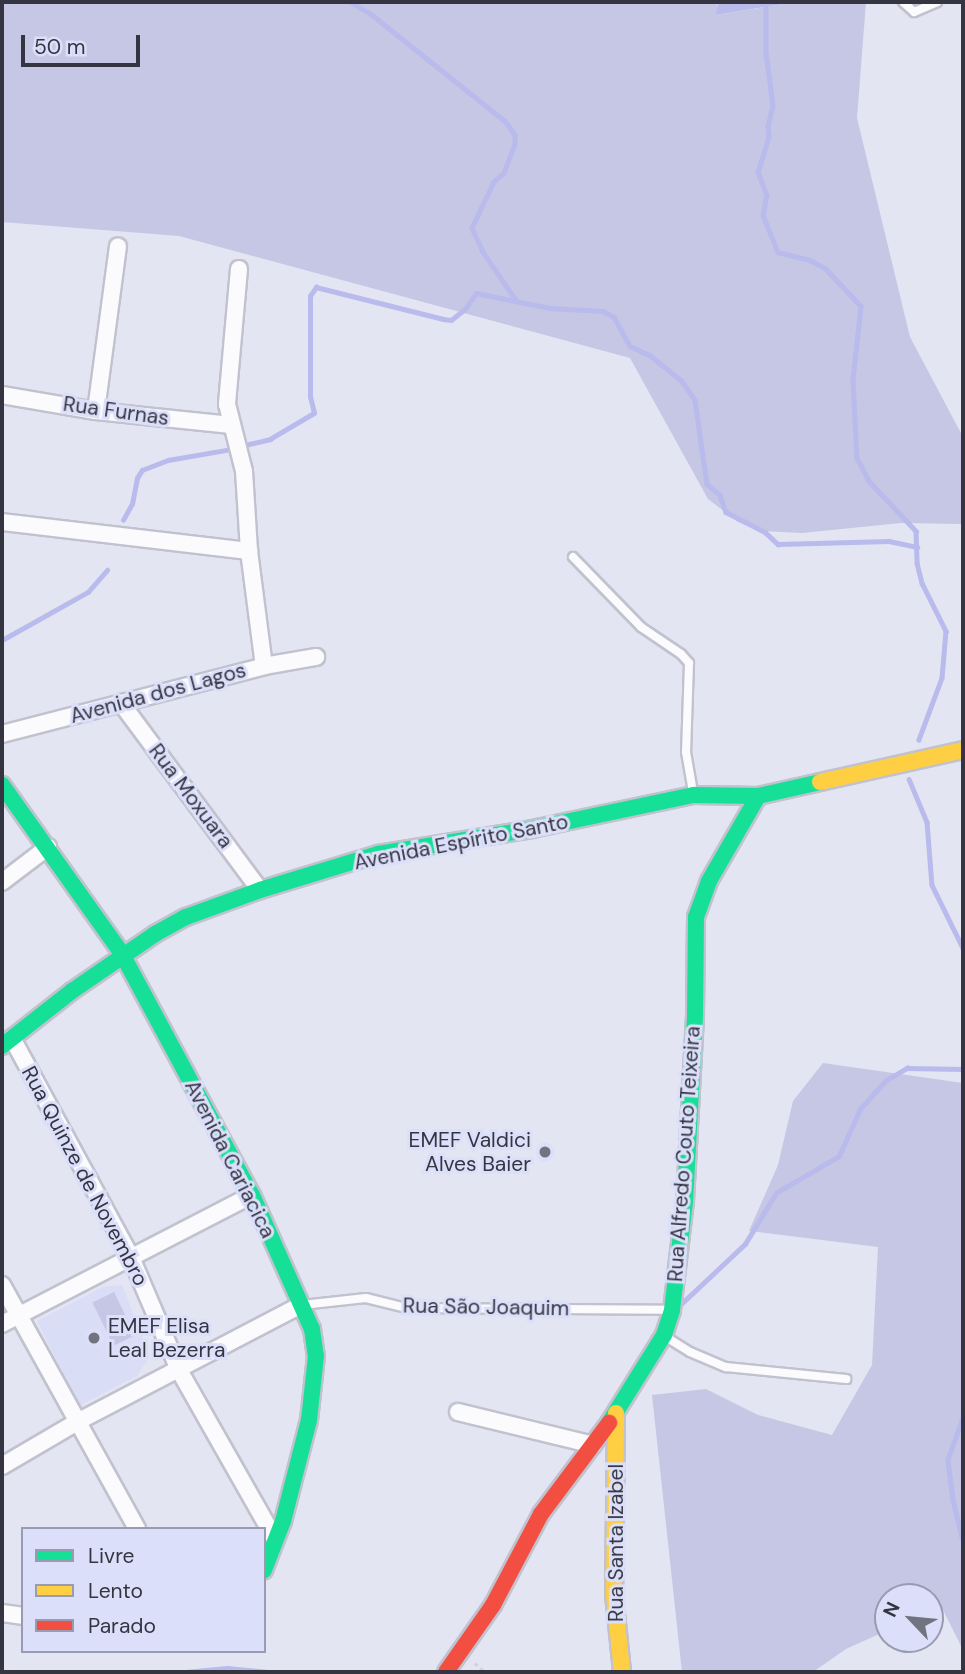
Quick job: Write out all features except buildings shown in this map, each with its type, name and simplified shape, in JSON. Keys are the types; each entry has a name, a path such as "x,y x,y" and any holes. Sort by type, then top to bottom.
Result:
{"street":[{"path":"96,411 118,246"},
{"path":"239,270 227,389 231,425 244,471 249,551 264,666"},
{"name":"Rua Furnas","path":"2,395 96,411 231,425"},
{"path":"2,523 249,551"},
{"name":"Avenida dos Lagos","path":"2,734 264,666 316,657"},
{"name":"Rua Moxuara","path":"121,703 260,890"},
{"name":"Avenida Espírito Santo","path":"7,1042 122,954 180,920 260,890 378,854 532,829 694,795 758,796 963,750"},
{"name":"Avenida Cariacica","path":"2,785 122,954 252,1195 312,1329 316,1356 309,1420 283,1521 274,1538 266,1568"},
{"name":"Rua Alfredo Couto Teixeira","path":"446,1672 493,1605 541,1514 616,1413 664,1335 672,1310 686,1187 695,1014 696,917 709,881 758,796"},
{"path":"2,882 48,847"},
{"name":"Rua Quinze de Novembro","path":"7,1042 130,1255 179,1370 274,1538"},
{"path":"2,1324 130,1255 252,1195"},
{"path":"2,1285 136,1527"},
{"path":"2,1466 77,1422 302,1305"},
{"path":"458,1412 593,1445"},
{"name":"Rua Santa Izabel","path":"616,1413 614,1594 622,1672"},
{"path":"2,1613 21,1616"}],"lane":[{"path":"903,2 914,12 937,2"},
{"path":"573,557 641,627 681,653 689,663 686,752 694,795"},
{"name":"Rua São Joaquim","path":"302,1305 366,1298 406,1308 672,1310"},
{"path":"664,1335 690,1352 726,1367 846,1379"}],"shaded area":[{"path":"2,2 717,2 717,15 795,2 866,2 857,118 910,337 963,437 963,524 901,523 802,533 761,531 738,522 708,499 630,358 179,236 2,222"},
{"path":"718,2 795,2 716,15"},
{"path":"823,1063 963,1083 963,1650 944,1612 944,1583 874,1583 874,1636 846,1649 813,1672 682,1672 652,1395 706,1389 758,1415 832,1435 872,1365 878,1247 749,1231 778,1165 793,1101"},
{"name":"EMEF Elisa Leal Bezerra","path":"122,1285 150,1356 137,1376 79,1406 37,1321 103,1287"},
{"path":"114,1292 135,1335 113,1346 92,1303"}],"waterway":[{"path":"351,2 371,14 505,121 515,135 515,144 504,173 494,182 472,228 483,252 516,300"},
{"path":"766,2 766,52 773,106 768,126 769,137 758,172 767,195 763,215 778,252 810,260 826,269 861,306 853,380 857,458 869,481 916,531 917,563 922,583 946,631 942,678 919,740"},
{"path":"245,445 270,439 314,413 310,397 310,296 316,287 451,320 465,309 476,293 550,308 603,311 614,317 630,346 651,356 681,380 695,400 707,484 720,495 726,512 765,532 778,544 889,541 917,547"},
{"path":"123,520 132,504 137,478 142,470 168,460 226,450"},
{"path":"2,640 88,592 107,570"},
{"path":"909,779 927,822 932,885 963,948"},
{"path":"680,1305 745,1244 776,1193 839,1156 860,1109 885,1081 907,1068 963,1069"},
{"path":"963,1418 948,1460 953,1500 963,1541"},
{"path":"963,1661 963,1672"},
{"path":"185,1672 227,1668 268,1672"}],"traffic: fast":[{"path":"2,1046 72,991 155,934 186,917 260,890 378,854 532,829 694,795 758,796 820,782"},
{"path":"2,785 122,954 252,1195 312,1329 316,1356 309,1420 283,1521 266,1565"},
{"path":"609,1423 664,1335 672,1310 685,1201 695,1014 696,917 709,881 758,796"}],"traffic: slow":[{"path":"820,782 963,750"},
{"path":"616,1413 614,1594 622,1672"}],"traffic: jam":[{"path":"446,1672 493,1605 541,1514 609,1423"}],"place":[{"name":"EMEF Valdici Alves Baier","path":"545,1152"},
{"name":"EMEF Elisa Leal Bezerra","path":"94,1338"}]}
